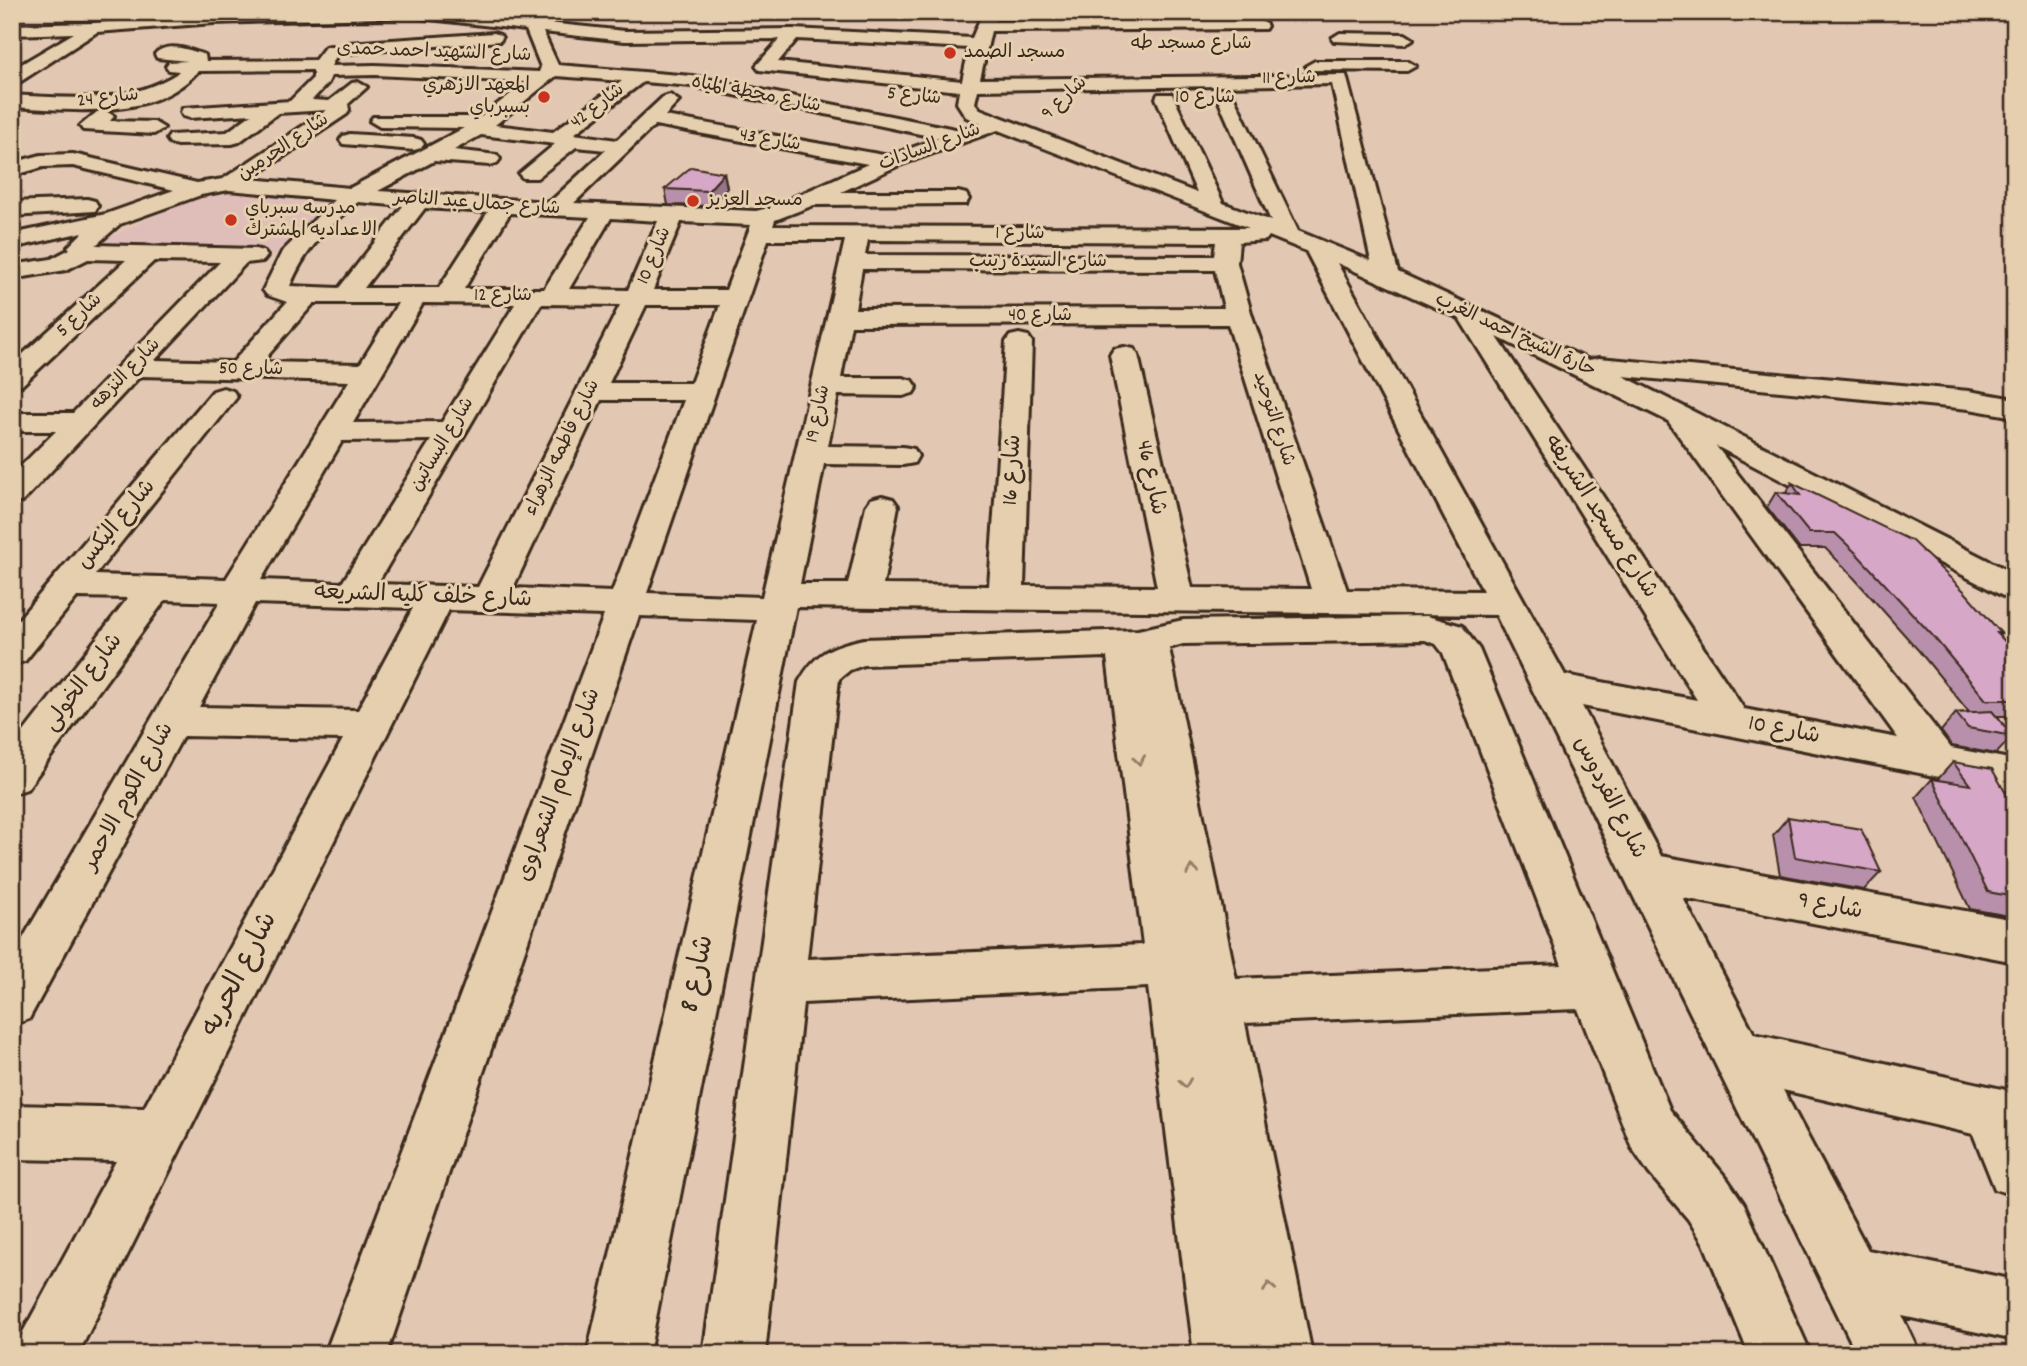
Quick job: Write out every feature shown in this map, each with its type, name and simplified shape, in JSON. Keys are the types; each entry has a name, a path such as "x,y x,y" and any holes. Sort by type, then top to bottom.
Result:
{"street":[{"path":"13,27 93,28 214,18 395,12 672,37 747,33 793,34 821,29 863,31 897,39 978,43"},
{"path":"327,39 538,24 562,12"},
{"path":"13,27 35,13"},
{"path":"297,105 321,79 327,39 350,13"},
{"path":"409,26 428,13"},
{"path":"744,15 747,33"},
{"path":"590,29 620,17"},
{"name":"شارع الشهيد احمد حمدى","path":"214,18 193,34 180,38 163,55 195,66 547,74"},
{"path":"793,34 765,65 769,68 969,92 978,43 986,19 1190,27 1256,19 1270,46"},
{"path":"1330,21 1355,66"},
{"path":"897,39 906,23"},
{"path":"425,32 538,24"},
{"path":"12,272 48,268 85,251 290,257 330,214 352,196 481,126 547,74 538,24"},
{"path":"1150,42 1190,27"},
{"path":"40,82 12,83 20,67 46,47 69,42 93,28"},
{"path":"827,74 863,31"},
{"path":"327,39 382,32"},
{"path":"555,209 692,81 718,34"},
{"path":"602,63 629,57 672,37"},
{"path":"1339,38 1405,38"},
{"path":"46,47 110,44"},
{"path":"843,55 880,60"},
{"name":"شارع محطة المياه","path":"547,74 602,63 640,76 692,81 959,136"},
{"name":"شارع 9","path":"1064,99 1103,64"},
{"name":"شارع مسجد طه","path":"1141,64 1407,66"},
{"name":"شارع 24","path":"12,102 56,102 83,96 132,99 165,88 195,66"},
{"path":"245,90 242,77 248,66"},
{"name":"شارع 42","path":"530,174 564,139 640,76"},
{"name":"شارع 11","path":"969,92 1081,83 1328,78 1343,81 1346,97"},
{"name":"شارع الحرمين","path":"229,184 341,109 335,105 358,87"},
{"name":"شارع 5","path":"863,92 969,92"},
{"name":"شارع السادات","path":"969,92 973,113 997,124"},
{"path":"51,123 83,96"},
{"name":"شارع الفردوس","path":"1226,97 1296,241 1508,603 1552,686 1889,1354"},
{"path":"1346,97 1387,276"},
{"name":"شارع 10","path":"1064,99 1346,97"},
{"name":"شارع التوحيد","path":"1165,98 1223,235 1240,316 1333,601"},
{"path":"132,99 90,126 154,128"},
{"path":"193,115 270,110 297,105 335,105"},
{"path":"439,107 503,109"},
{"path":"152,178 181,155 232,138 270,110"},
{"path":"696,127 727,110"},
{"name":"شارع 43","path":"651,119 890,162"},
{"path":"380,121 481,126 621,146"},
{"name":"شارع السادات","path":"768,220 807,199 890,162 997,124"},
{"name":"حارة الشيخ احمد الغرب","path":"997,124 1036,126 1223,235 1296,241 1387,276 1676,413 2015,588"},
{"path":"351,141 437,150 490,159"},
{"path":"60,173 76,157"},
{"path":"12,158 40,160 76,157 197,189"},
{"path":"12,170 40,160"},
{"path":"859,175 913,175"},
{"path":"346,295 429,202 470,179"},
{"name":"شارع جمال عبد الناصر","path":"12,241 111,219 197,189 229,184 429,202 768,220"},
{"path":"704,217 719,198"},
{"path":"807,199 958,200"},
{"path":"12,209 156,204"},
{"path":"447,296 503,206"},
{"path":"543,296 604,212"},
{"name":"شارع 10","path":"637,297 673,216"},
{"path":"85,251 80,247 111,219"},
{"name":"شارع 1","path":"768,220 858,233 1223,235"},
{"name":"شارع الإمام الشعراوى","path":"356,1354 736,298 768,220"},
{"name":"شارع 19","path":"779,602 858,233"},
{"name":"شارع السيدة زينب","path":"851,262 1223,235"},
{"name":"شارع 5","path":"12,379 147,254"},
{"name":"شارع النزهه","path":"12,494 239,256"},
{"name":"شارع 12","path":"290,257 276,290 283,294 736,298"},
{"path":"241,370 307,295"},
{"name":"شارع الكوم الاحمر","path":"12,1003 171,721 241,590 332,432 415,296"},
{"name":"شارع البساتين","path":"353,594 451,431 543,296"},
{"name":"شارع فاطمه الزهراء","path":"490,599 637,297"},
{"name":"شارع مسجد الشريفه","path":"1468,313 1731,720"},
{"name":"شارع 40","path":"840,317 1240,316"},
{"name":"شارع 16","path":"1006,598 1019,342"},
{"path":"260,348 296,347"},
{"name":"شارع 46","path":"1124,355 1177,600"},
{"path":"1575,364 1969,400 2015,408"},
{"name":"شارع 50","path":"133,368 368,373"},
{"path":"825,386 903,387"},
{"path":"591,391 702,392"},
{"name":"شارع اليكس","path":"12,652 223,397"},
{"path":"1676,413 1938,761"},
{"path":"12,422 81,422"},
{"path":"332,432 451,431"},
{"path":"810,454 903,456"},
{"path":"863,596 882,506"},
{"path":"1912,536 1972,604"},
{"name":"شارع خلف كليه الشريعه","path":"68,584 625,604 779,602 863,596 1508,603"},
{"name":"شارع الخولى","path":"17,763 155,588"},
{"name":"شارع الحريه","path":"45,1354 437,597"},
{"name":"شارع 8","path":"618,1354 779,602"},
{"path":"734,1354 818,682 823,671 841,658 864,652 1022,648 1138,654 1170,635 1197,632 1427,628 1449,635 1460,649 1651,1129 1662,1149 1710,1202 1724,1224 1780,1354"},
{"path":"1138,654 1178,940 1205,1018 1281,1354"},
{"name":"شارع 10","path":"1552,686 2015,776"},
{"path":"171,721 371,725"},
{"name":"شارع 9","path":"1645,872 2015,941"},
{"path":"780,982 1178,940"},
{"path":"1205,1018 1595,986"},
{"path":"1205,1018 1225,1354"},
{"path":"1738,1055 2003,1115 2015,1169"},
{"path":"12,1132 158,1135"},
{"path":"1850,1276 2015,1310"}],"shaded area":[{"name":"مدرسه سبرباي الاعداديه المشترك","path":"208,190 338,200 277,255 179,251 102,241"}],"building":[{"path":"691,167 724,173 708,191 665,189"},
{"path":"1792,483 1912,541 1965,592 2015,652 2015,700 1986,700 1932,635 1835,533 1809,533 1776,492 1800,495"},
{"path":"1992,711 2013,736 1968,728 1956,713"},
{"path":"1953,762 1992,769 2015,809 2015,897 1988,892 1932,779 1970,785"},
{"path":"1788,817 1861,829 1881,872 1795,857"}],"place":[{"name":"مسجد الصمد","path":"950,53"},
{"name":"المعهد الازهري بسبرباي","path":"544,97"},
{"name":"مسجد العزيز","path":"693,201"},
{"name":"مدرسه سبرباي الاعداديه المشترك","path":"231,220"}]}
